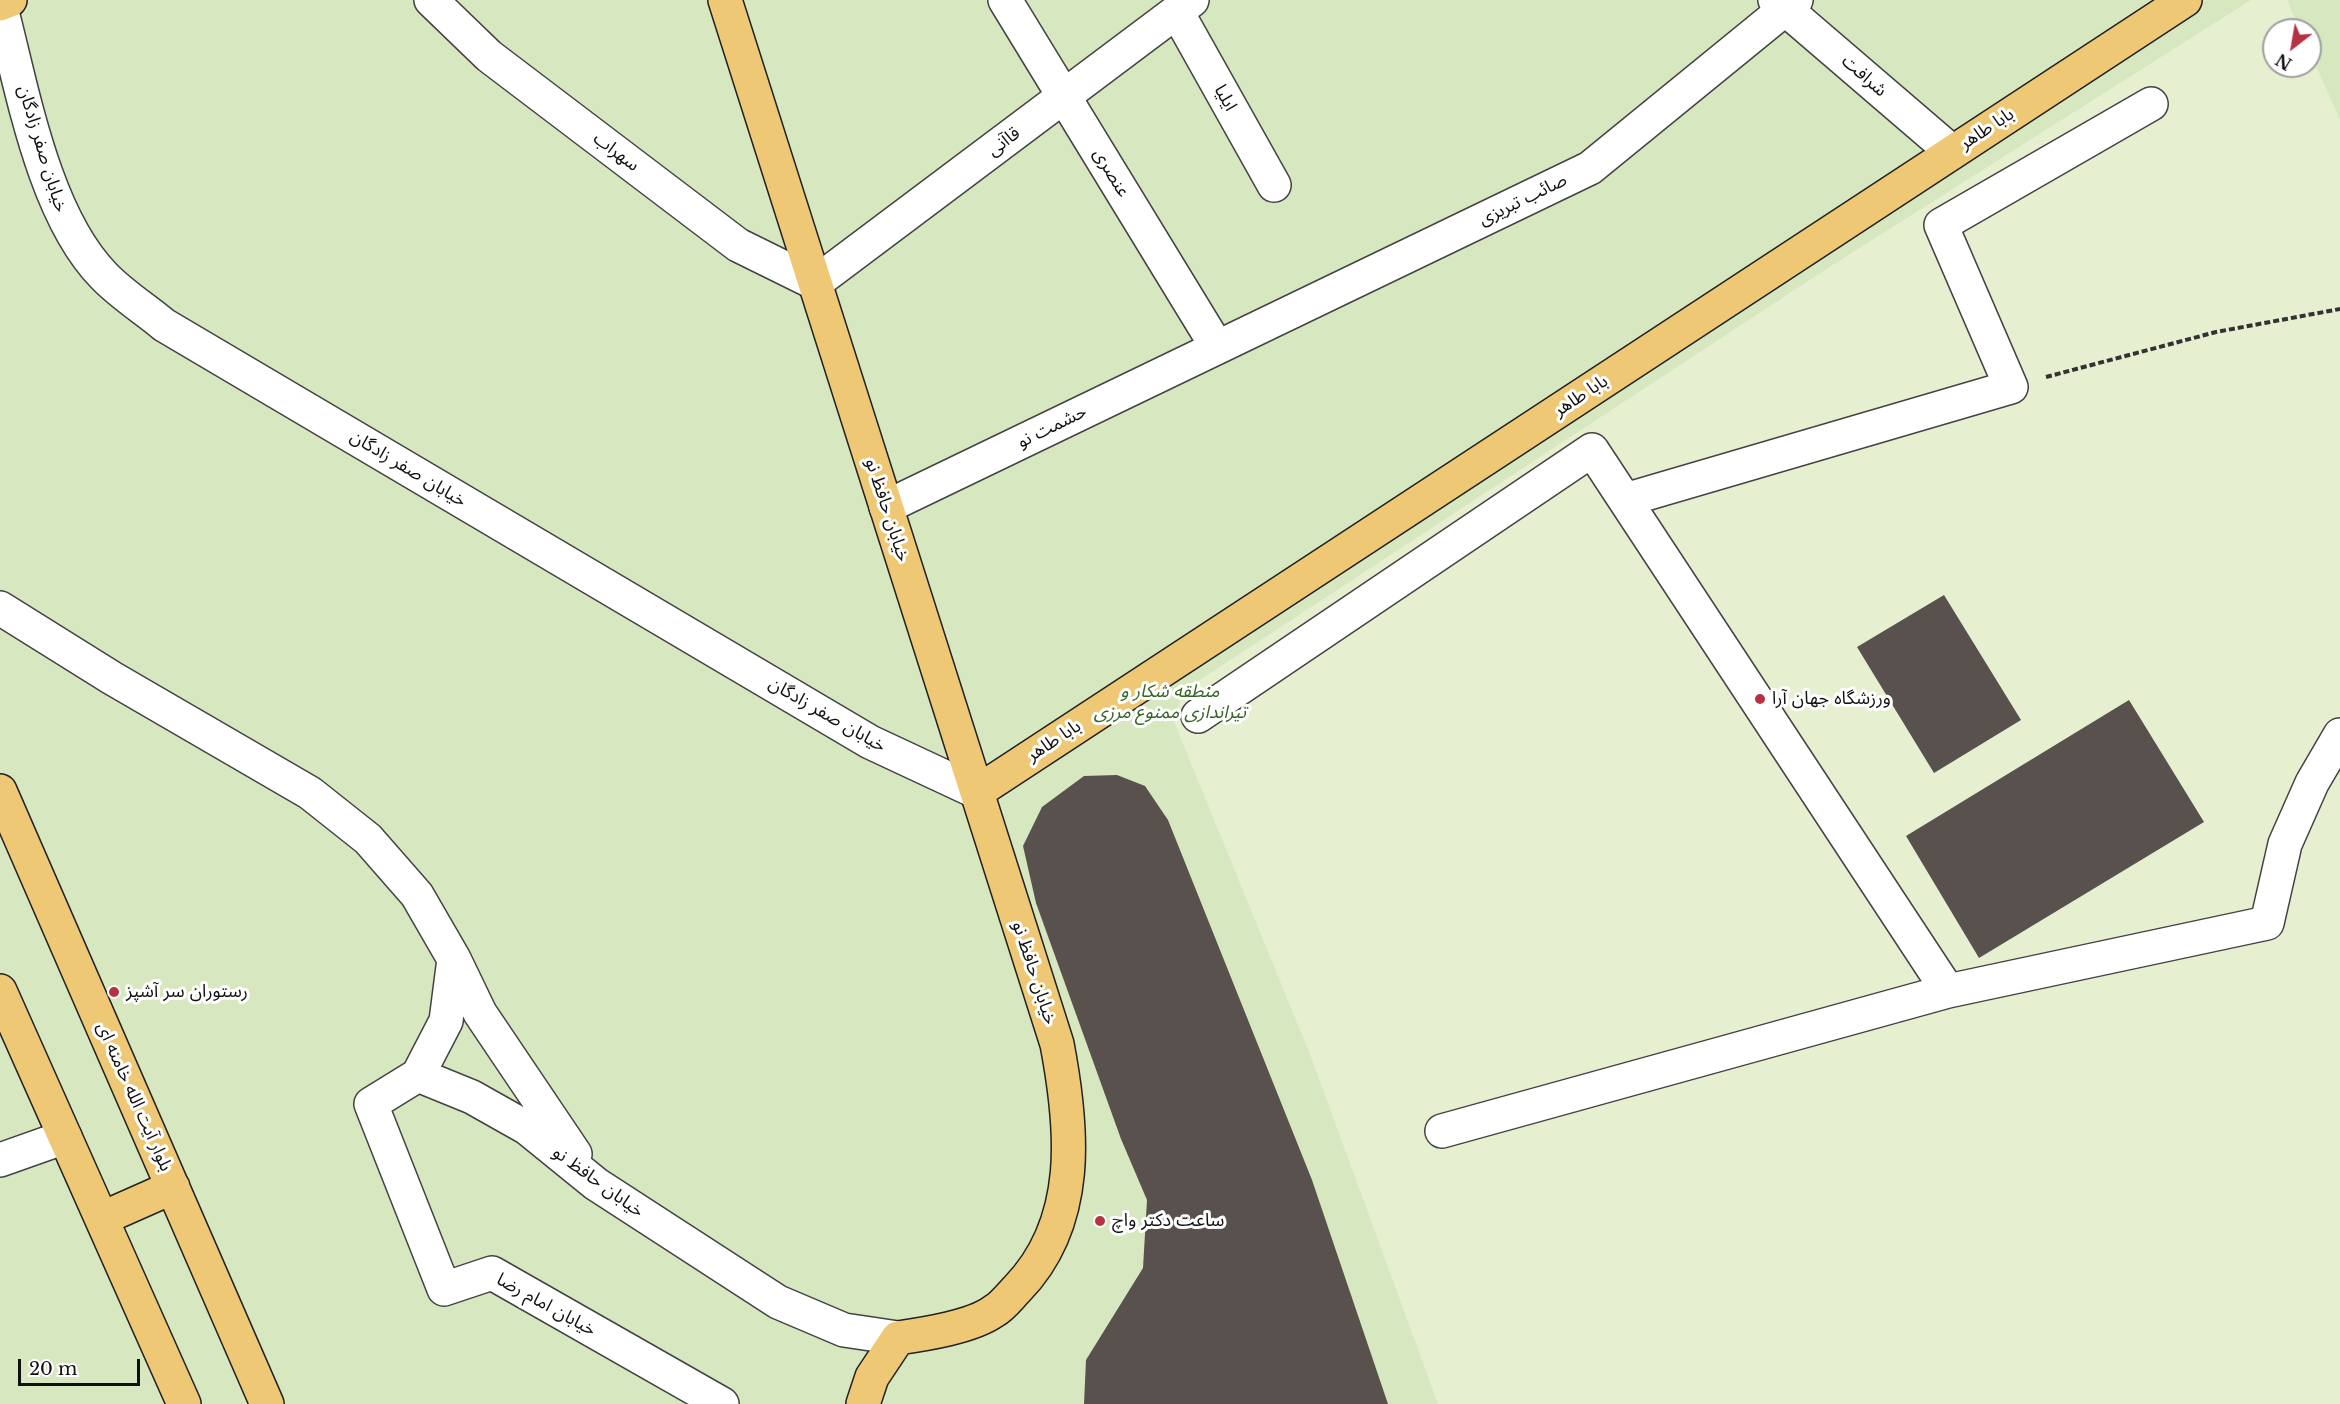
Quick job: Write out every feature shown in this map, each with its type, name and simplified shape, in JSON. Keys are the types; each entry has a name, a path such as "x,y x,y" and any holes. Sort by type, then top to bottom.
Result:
{"main road":[{"path":"0,4 10,0"},
{"name":"خیابان حافظ نو","path":"725,0 1057,1044 1068,1101 1070,1174 1057,1231 1029,1276 994,1312 938,1333 898,1338"},
{"name":"بابا طاهر","path":"977,792 2185,0"},
{"name":"بلوار آیت الله خامنه ای","path":"0,790 267,1404"},
{"path":"0,991 184,1404"},
{"path":"103,1218 173,1187"},
{"path":"863,1404 872,1377 898,1338"}],"street":[{"name":"سهراب","path":"431,0 489,56 738,245 815,283"},
{"name":"عنصری","path":"1005,0 1217,347"},
{"name":"شرافت","path":"1785,3 1952,152"},
{"name":"صائب تبریزی","path":"1217,347 1590,168 1785,3"},
{"name":"خیابان صفر زادگان","path":"0,4 43,165 63,219 103,276 164,325 246,374 870,742 977,792"},
{"name":"قاآنی","path":"815,283 1184,6"},
{"name":"ایلیا","path":"1184,6 1274,185"},
{"path":"1624,500 2011,387 1941,225 2151,104"},
{"name":"حشمت نو","path":"886,507 1217,347"},
{"path":"1198,716 1592,450 1948,991"},
{"path":"0,608 56,645 318,800 368,839 417,895 454,959 480,1013 596,1184"},
{"path":"1442,1131 1948,991 2267,923 2285,844 2312,783 2340,735"},
{"path":"418,1075 446,1021 454,959"},
{"name":"خیابان حافظ نو","path":"418,1075 472,1097 527,1128 596,1184 778,1302 844,1330 898,1338"},
{"name":"خیابان امام رضا","path":"418,1075 371,1104 444,1289 492,1273 722,1404"},
{"path":"0,1160 64,1137"}],"path":[{"path":"2011,387 2216,332 2340,309"}],"green space":[{"name":"منطقه شکار و تیراندازی ممنوع مرزی","path":"0,0 2340,0 2340,1404 0,1404"},
{"name":"ورزشگاه جهان آرا","path":"2251,0 2287,0 2295,18 2262,18 2262,78 2321,78 2340,120 2340,1404 1438,1404 1311,1057 1174,722 1183,691 1831,266"}],"building":[{"path":"1944,595 2021,720 1934,773 1857,647"},
{"path":"2129,700 2204,822 1979,958 1906,836"},
{"path":"1117,775 1145,786 1168,820 1312,1180 1388,1404 1084,1404 1086,1360 1143,1268 1147,1200 1121,1139 1036,903 1023,846 1042,807 1084,776"}],"place":[{"name":"ورزشگاه جهان آرا","path":"1760,699"},
{"name":"رستوران سر آشپز","path":"114,992"},
{"name":"ساعت دکتر واچ","path":"1100,1221"}]}
